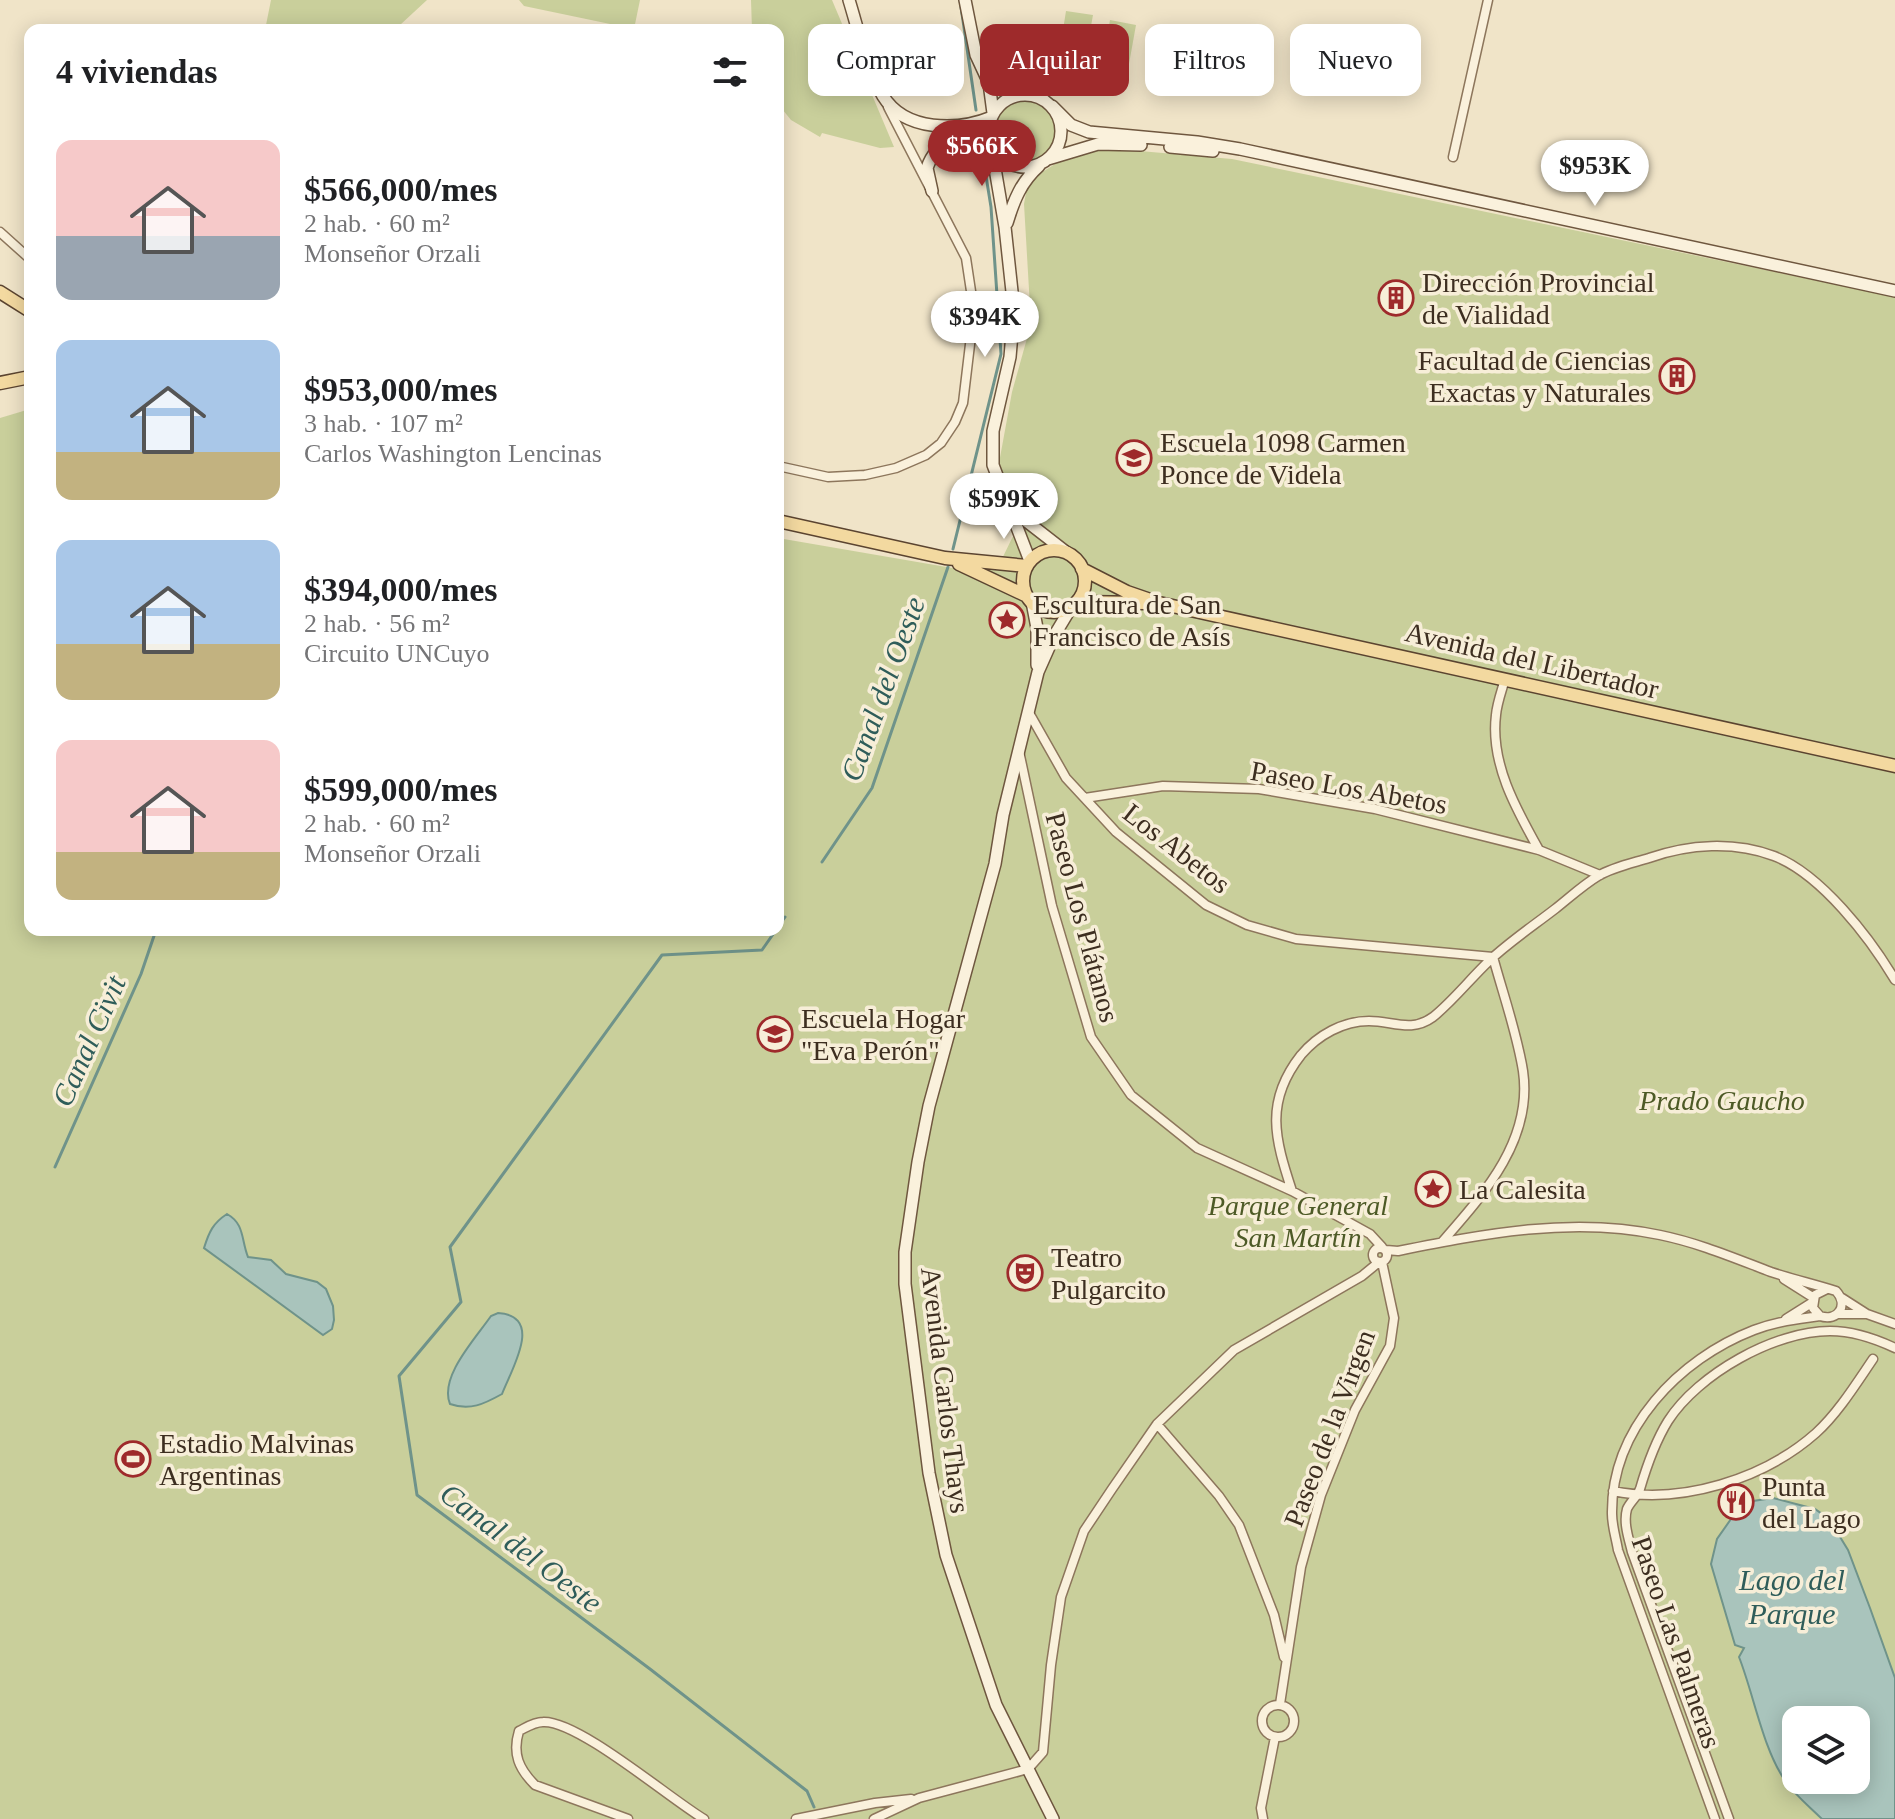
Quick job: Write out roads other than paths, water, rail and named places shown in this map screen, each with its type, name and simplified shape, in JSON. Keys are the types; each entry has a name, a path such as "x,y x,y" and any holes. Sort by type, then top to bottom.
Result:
{"main road":[{"path":"0,292 24,307"},
{"path":"0,383 24,378"},
{"path":"784,522 945,558 1028,564"},
{"path":"945,558 1029,599 1042,610 1052,612 1074,604 1083,592 1085,580 1082,569 1066,552 1045,552 1028,564 1023,576 1029,599"},
{"name":"Avenida del Libertador","path":"1082,569 1127,592 1159,603 1895,766"},
{"name":"Avenida del Libertador","path":"1074,604 1159,603"}],"street":[{"path":"784,467 828,477 865,475 896,468 926,455 941,443 963,403 974,311 966,258 883,97 849,0"},
{"path":"965,0 980,64"},
{"path":"1453,157 1488,0"},
{"path":"990,96 992,115 988,132 1005,227 1014,310 992,448 998,483 1012,510 1028,564"},
{"path":"883,97 899,112 934,126 972,125 992,115 1010,98 1032,96 1052,106 1071,125 1089,132 1197,142 1289,160 1895,291"},
{"path":"1005,227 1016,195 1027,177 1057,148 1061,133 1059,119 1052,106"},
{"path":"932,191 927,168 937,150 951,140 968,137 990,143 1000,157 1012,165 1027,168 1098,144 1289,160"},
{"path":"0,232 24,254"},
{"path":"1012,510 1066,552"},
{"name":"Avenida Carlos Thays","path":"1029,599 1037,628 1038,672"},
{"name":"Avenida Carlos Thays","path":"1053,1819 996,1705 946,1555 929,1473 905,1284 905,1252 926,1120 995,864 1003,815 1038,672 1054,636 1074,604"},
{"path":"1505,679 1496,715 1499,762 1517,810 1539,850"},
{"name":"Los Abetos","path":"1028,711 1066,778 1116,832 1206,905 1247,925 1296,939 1493,957"},
{"name":"Paseo Los Plátanos","path":"1019,751 1052,906 1091,1037 1131,1095 1197,1148 1292,1191 1370,1234"},
{"name":"Paseo Los Abetos","path":"1085,798 1163,786 1259,789 1375,809 1539,850 1600,875"},
{"path":"1292,1191 1275,1134 1276,1104 1285,1079 1302,1054 1322,1035 1344,1025 1369,1021 1418,1026 1434,1016 1493,957 1600,875 1675,849 1728,846 1775,857 1809,878 1847,915 1895,980"},
{"path":"1442,1242 1498,1173 1522,1120 1523,1071 1493,957"},
{"path":"796,1819 875,1803 919,1798 1028,1769 1043,1752 1061,1597 1084,1531 1157,1424 1234,1350 1364,1274 1381,1255 1442,1242 1541,1228 1585,1226 1659,1234 1705,1246 1773,1272 1836,1291 1841,1298 1867,1314 1894,1324"},
{"name":"Paseo de la Virgen","path":"1280,1704 1301,1567 1321,1495 1355,1410 1390,1346 1394,1318 1381,1255 1370,1234"},
{"path":"1773,1272 1813,1300 1816,1313 1820,1316 1829,1319 1838,1314 1867,1314"},
{"path":"1782,1321 1813,1300 1817,1293 1827,1289"},
{"path":"1838,1314 1842,1307 1841,1298"},
{"path":"1782,1321 1820,1316"},
{"name":"Paseo Las Palmeras","path":"1715,1819 1618,1550 1611,1517 1613,1491 1627,1447 1649,1407 1665,1387 1716,1348 1753,1330 1782,1321"},
{"path":"1729,1819 1632,1552 1627,1508 1638,1496 1648,1461 1669,1420 1688,1397 1726,1366 1786,1337 1828,1331 1851,1333 1895,1348"},
{"path":"1613,1491 1638,1496 1706,1488 1779,1459 1816,1433 1873,1359"},
{"path":"1157,1424 1219,1496 1239,1525 1274,1615 1285,1662"},
{"path":"1280,1704 1293,1714 1294,1724 1289,1733 1275,1737 1265,1731 1261,1721 1265,1710 1280,1704"},
{"path":"628,1819 535,1785 524,1774 517,1759 515,1745 519,1731 543,1722 560,1724 704,1819"},
{"path":"1260,1819 1275,1737"},
{"path":"874,1819 919,1798"}],"water":[{"path":"227,1214 240,1228 248,1257 271,1260 286,1274 317,1282 326,1289 333,1306 332,1329 323,1335 204,1248 212,1228"},
{"path":"498,1313 512,1316 520,1324 522,1334 517,1359 502,1394 477,1405 464,1407 450,1404 448,1393 454,1370 491,1316"},
{"name":"Lago del Parque","path":"1773,1498 1815,1509 1829,1519 1848,1550 1895,1678 1895,1819 1822,1819 1796,1794 1870,1794 1870,1706 1782,1706 1782,1775 1778,1769 1739,1657 1744,1648 1735,1645 1711,1564 1717,1539 1731,1519 1753,1501"}],"waterway":[{"path":"960,0 976,110"},
{"name":"Canal del Oeste","path":"953,549 1001,354 991,207 981,145"},
{"name":"Canal del Oeste","path":"822,862 872,788 948,567"},
{"name":"Canal Civit","path":"55,1167 141,974 154,936"},
{"name":"Canal del Oeste","path":"772,936 762,950 662,955 450,1247 461,1302 399,1376 417,1495 807,1791 814,1807"}],"place":[{"name":"Dirección Provincial de Vialidad","path":"1396,298"},
{"name":"Facultad de Ciencias Exactas y Naturales","path":"1677,376"},
{"name":"Escuela 1098 Carmen Ponce de Videla","path":"1134,458"},
{"name":"Escultura de San Francisco de Asís","path":"1007,620"},
{"name":"Escuela Hogar \"Eva Perón\"","path":"775,1034"},
{"name":"La Calesita","path":"1433,1189"},
{"name":"Teatro Pulgarcito","path":"1025,1273"},
{"name":"Estadio Malvinas Argentinas","path":"133,1459"},
{"name":"Punta del Lago","path":"1736,1502"}],"park label":[{"name":"Prado Gaucho","path":"1722,1100"},
{"name":"Parque General San Martín","path":"1298,1221"}]}
